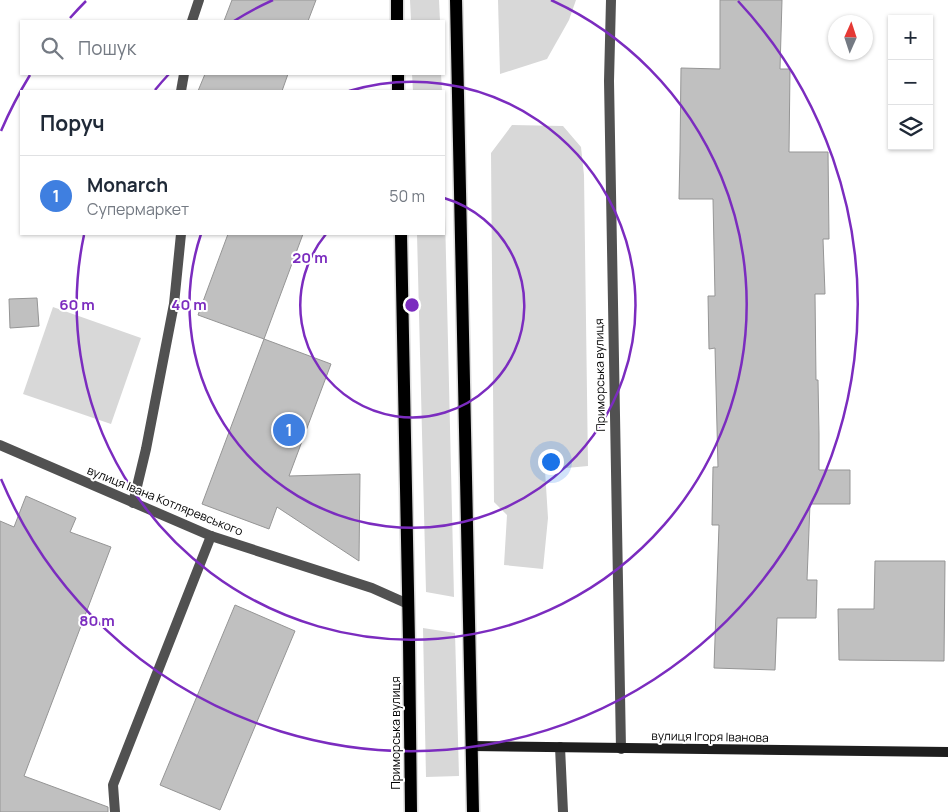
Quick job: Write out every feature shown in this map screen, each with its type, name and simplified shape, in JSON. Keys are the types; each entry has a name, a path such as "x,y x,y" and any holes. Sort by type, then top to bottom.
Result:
{"main road":[{"path":"397,0 397,20"},
{"path":"456,0 473,812"},
{"path":"398,75 398,90"},
{"name":"Приморська вулиця","path":"401,235 411,812"}],"street":[{"path":"192,20 200,0"},
{"name":"Приморська вулиця","path":"611,0 609,91 621,748"},
{"path":"181,90 184,75"},
{"path":"133,503 146,449 174,304 181,235"},
{"name":"вулиця Івана Котляревського","path":"0,445 211,536 372,588 408,604"},
{"path":"116,812 113,785 211,536"},
{"name":"вулиця Ігоря Іванова","path":"472,746 948,752"},
{"path":"560,747 563,812"}],"shaded area":[{"path":"410,0 439,0 440,20 411,20"},
{"path":"498,0 576,0 569,20 547,59 500,74"},
{"path":"412,75 441,75 442,90 413,90"},
{"path":"512,125 563,126 581,147 584,175 588,466 545,470 548,518 543,569 504,565 507,515 494,502 491,153"},
{"path":"445,214 454,597 426,592 417,235 445,235"},
{"path":"53,307 141,338 111,424 23,394"},
{"path":"423,628 455,633 459,776 426,777"}],"building":[{"path":"232,0 316,0 308,20 224,20"},
{"path":"720,0 782,0 780,69 790,69 789,152 828,152 829,239 823,239 825,294 815,294 819,470 850,470 850,504 810,504 807,580 817,580 816,618 777,618 775,670 714,668 719,525 712,525 713,467 718,467 715,348 709,349 708,296 715,296 713,199 679,199 681,68 720,69"},
{"path":"205,75 288,75 282,90 198,90"},
{"path":"228,235 303,235 264,339 198,315"},
{"path":"37,298 39,326 10,328 9,299"},
{"path":"264,339 331,364 289,476 360,474 359,561 277,507 269,529 202,504"},
{"path":"26,496 76,518 70,532 111,547 24,776 108,807 108,812 0,812 0,521 14,527"},
{"path":"875,561 945,561 944,661 839,660 838,609 874,609"},
{"path":"235,605 295,631 220,810 160,785"}],"place":[{"name":"Monarch","path":"289,430"}]}
